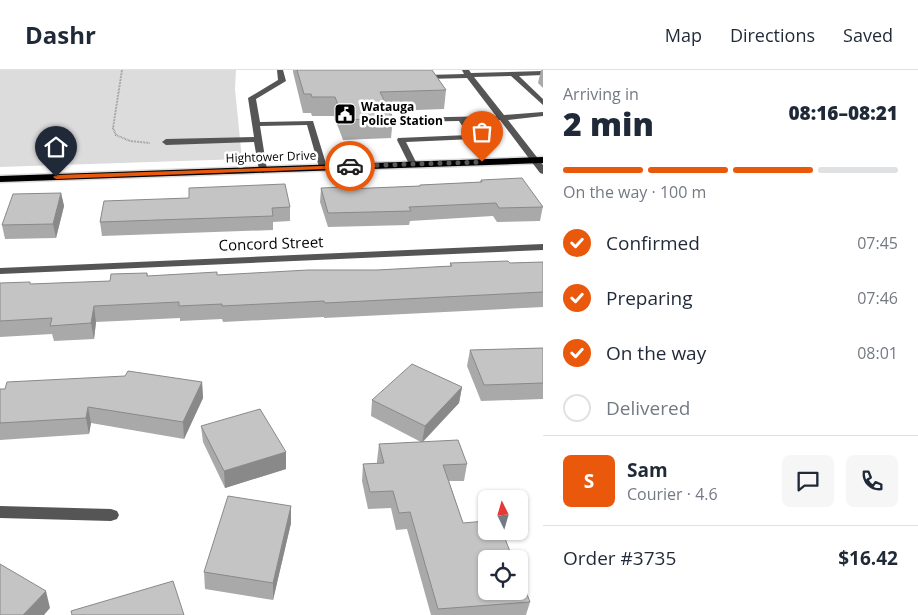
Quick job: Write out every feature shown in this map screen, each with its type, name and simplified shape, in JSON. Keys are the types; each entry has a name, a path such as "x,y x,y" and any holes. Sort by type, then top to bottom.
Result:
{"main road":[{"name":"Hightower Drive","path":"0,179 538,160"}],"street":[{"path":"263,170 252,98 282,81 280,70"},
{"path":"420,70 425,77 468,73 514,75 543,73"},
{"path":"468,73 501,118 538,160 543,171"},
{"path":"514,75 543,104"},
{"path":"402,120 501,118 543,114"},
{"path":"414,164 401,140 474,137 460,118"},
{"path":"256,124 310,123 323,167"},
{"path":"166,142 258,139"},
{"name":"Concord Street","path":"0,271 543,247"},
{"path":"0,512 111,515"}],"path":[{"path":"122,70 113,128 116,135 137,142 166,142"}],"shaded area":[{"path":"0,70 236,70 235,89 242,159 0,167"}],"building":[{"path":"297,70 432,70 446,90 380,92 393,118 344,120 335,97 312,97 311,94 304,94"},
{"path":"522,178 543,207 499,208 496,203 409,207 411,211 328,213 321,188 345,187 346,189 420,186"},
{"path":"285,184 290,207 272,208 273,216 100,222 104,201 189,198 189,188"},
{"path":"61,193 53,224 2,225 13,194"},
{"path":"508,261 510,263 543,262 543,292 325,303 324,301 179,306 179,302 94,306 91,323 50,326 52,318 0,321 0,283 30,282 30,284 110,281 111,274 147,273 147,276 217,272 217,275 308,270 377,270 452,266 450,263"},
{"path":"543,348 543,383 484,385 470,350"},
{"path":"412,364 462,387 425,426 372,400"},
{"path":"128,371 202,382 183,422 88,407 86,418 0,423 0,389 5,389 7,382 125,376"},
{"path":"260,409 286,452 224,471 201,426"},
{"path":"458,440 467,464 443,465 463,523 478,522 478,540 506,540 509,550 478,550 478,600 528,600 528,597 530,602 438,609 410,512 399,513 393,491 370,492 363,464 384,463 379,444"},
{"path":"228,496 291,506 273,583 204,572"},
{"path":"0,564 46,591 23,615 0,615"},
{"path":"173,581 184,615 72,615 71,611"}],"way so far":[{"path":"350,166 482,162"}],"place":[{"name":"Watauga Police Station","path":"345,114"}],"route":[{"path":"56,177 350,166"}]}
